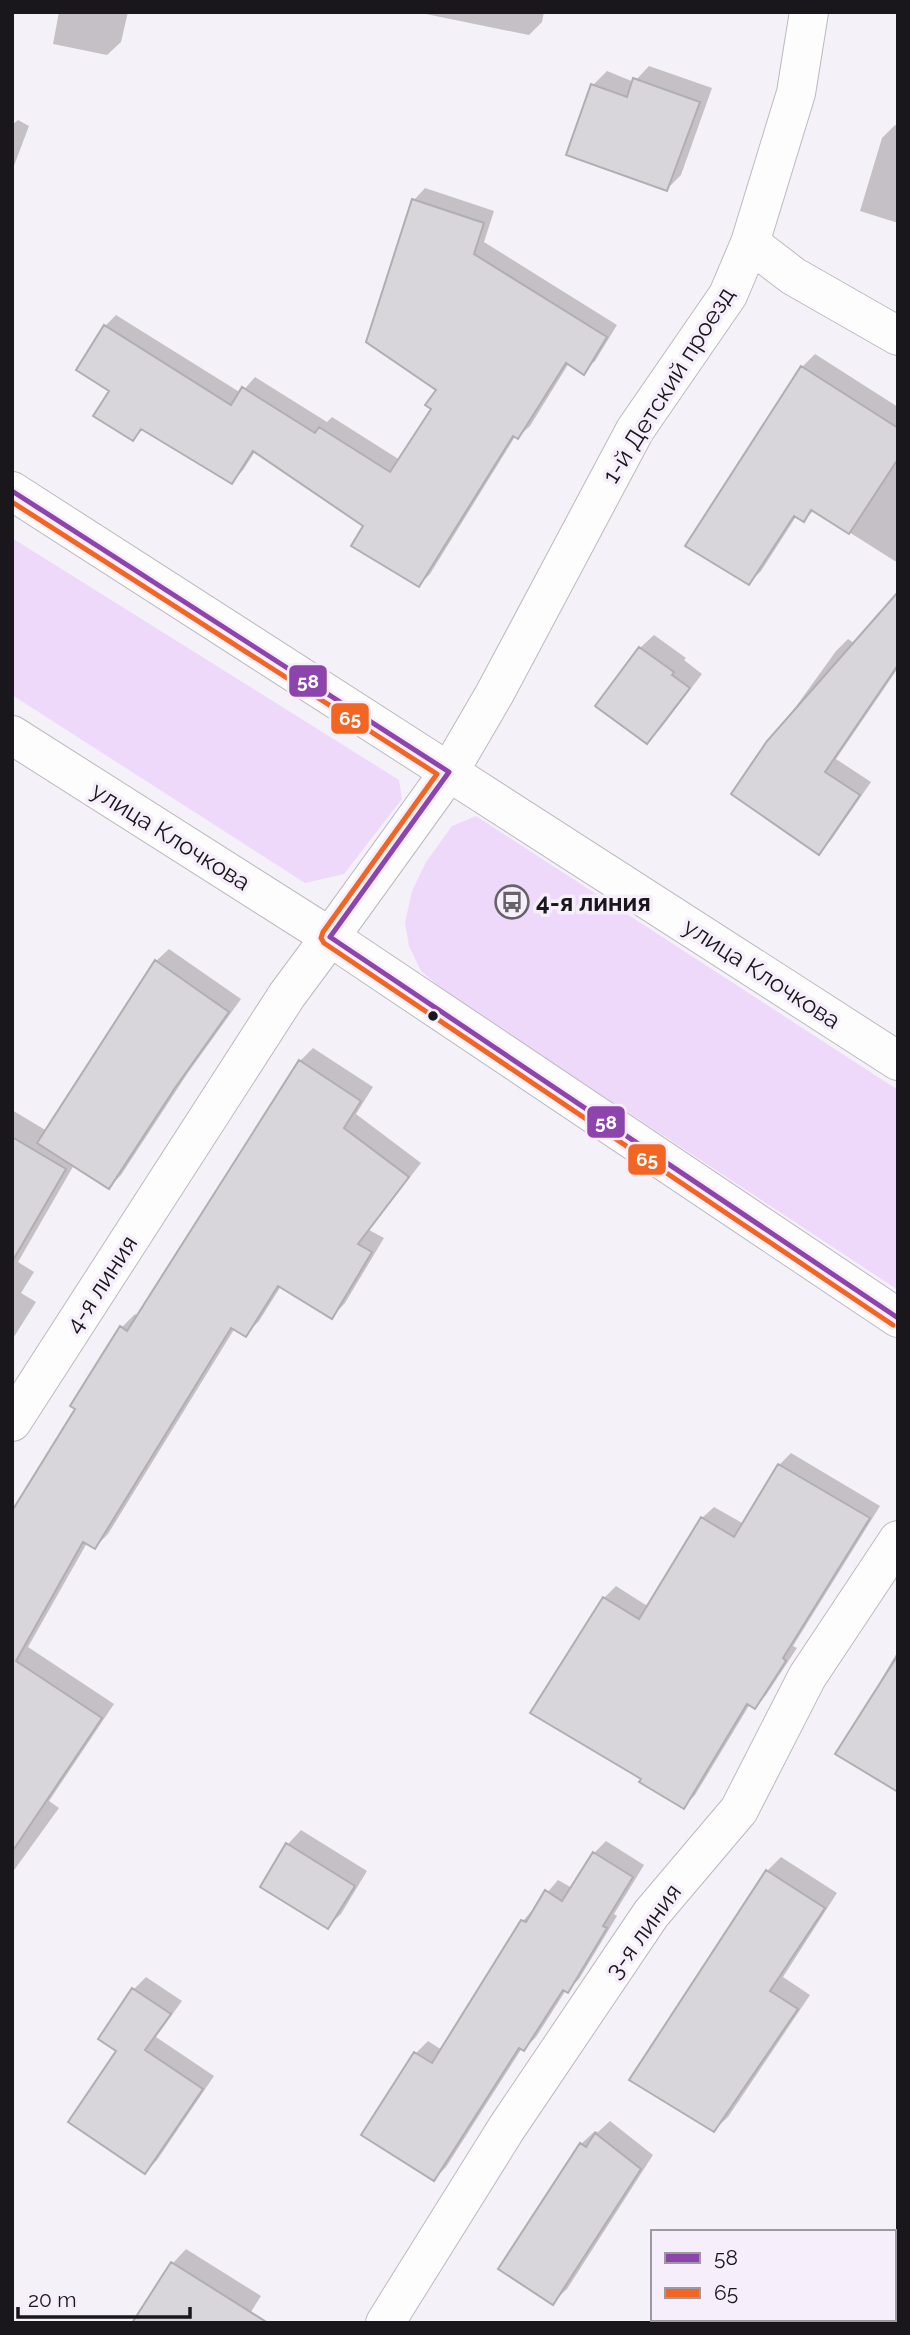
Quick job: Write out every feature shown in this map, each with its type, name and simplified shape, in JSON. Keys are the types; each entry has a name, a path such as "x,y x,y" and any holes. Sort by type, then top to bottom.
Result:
{"street":[{"name":"1-й Детский проезд","path":"449,772 495,693 635,430 728,295 750,243 796,93 808,12"},
{"path":"750,243 793,276 898,337"},
{"name":"улица Клочкова","path":"12,491 898,1061"},
{"name":"улица Клочкова","path":"12,735 330,937 898,1318"},
{"path":"330,937 449,772"},
{"name":"4-я линия","path":"12,1422 287,995 330,937"},
{"name":"3-я линия","path":"385,2323 506,2129 651,1914 740,1810 807,1677 898,1540"}],"shaded area":[{"path":"12,538 399,780 402,799 344,874 305,883 12,695"},
{"path":"476,816 898,1090 898,1290 448,994 421,971 409,946 405,923 412,891 426,862 452,826"}],"building":[{"path":"633,78 700,102 667,191 566,155 591,84 627,97"},
{"path":"412,199 484,223 474,254 607,337 584,375 566,363 518,439 513,436 419,587 351,546 363,526 253,451 232,484 141,429 133,441 93,416 109,391 76,370 104,325 231,405 242,387 315,433 319,427 390,472 431,409 425,405 436,390 366,342"},
{"path":"801,366 898,428 898,459 849,534 811,510 804,522 794,516 749,585 685,546"},
{"path":"898,592 898,665 825,772 860,795 819,855 731,794 767,741"},
{"path":"639,647 674,672 672,675 690,688 647,744 595,706"},
{"path":"155,960 229,1012 109,1189 37,1143"},
{"path":"299,1060 361,1101 344,1128 409,1177 358,1244 372,1252 332,1319 278,1286 246,1337 231,1328 95,1549 83,1542 16,1661 102,1718 12,1852 12,1511 75,1409 70,1406 120,1326 127,1331"},
{"path":"12,1137 66,1169 12,1262"},
{"path":"778,1464 870,1518 783,1658 786,1661 755,1709 747,1704 684,1809 639,1782 641,1779 530,1713 603,1597 639,1619 701,1517 734,1537"},
{"path":"898,1655 898,1792 835,1754"},
{"path":"286,1843 355,1886 328,1929 260,1887"},
{"path":"593,1852 633,1877 603,1926 607,1928 568,1993 563,1990 524,2051 519,2048 434,2181 361,2135 414,2052 432,2063 521,1920 526,1922 545,1890 562,1901"},
{"path":"766,1870 825,1908 770,1991 798,2009 714,2132 629,2080"},
{"path":"132,1988 171,2014 145,2050 203,2089 145,2174 68,2122 116,2051 98,2039"},
{"path":"595,2133 641,2169 553,2305 498,2269 580,2143 586,2147"},
{"path":"171,2262 268,2323 132,2323"}],"transit line":[{"name":"58","path":"12,491 449,772 330,937 898,1318"},
{"name":"65","path":"12,502 437,774 323,932 321,938 324,943 893,1325"}],"place":[{"name":"4-я линия","path":"512,902"}]}
